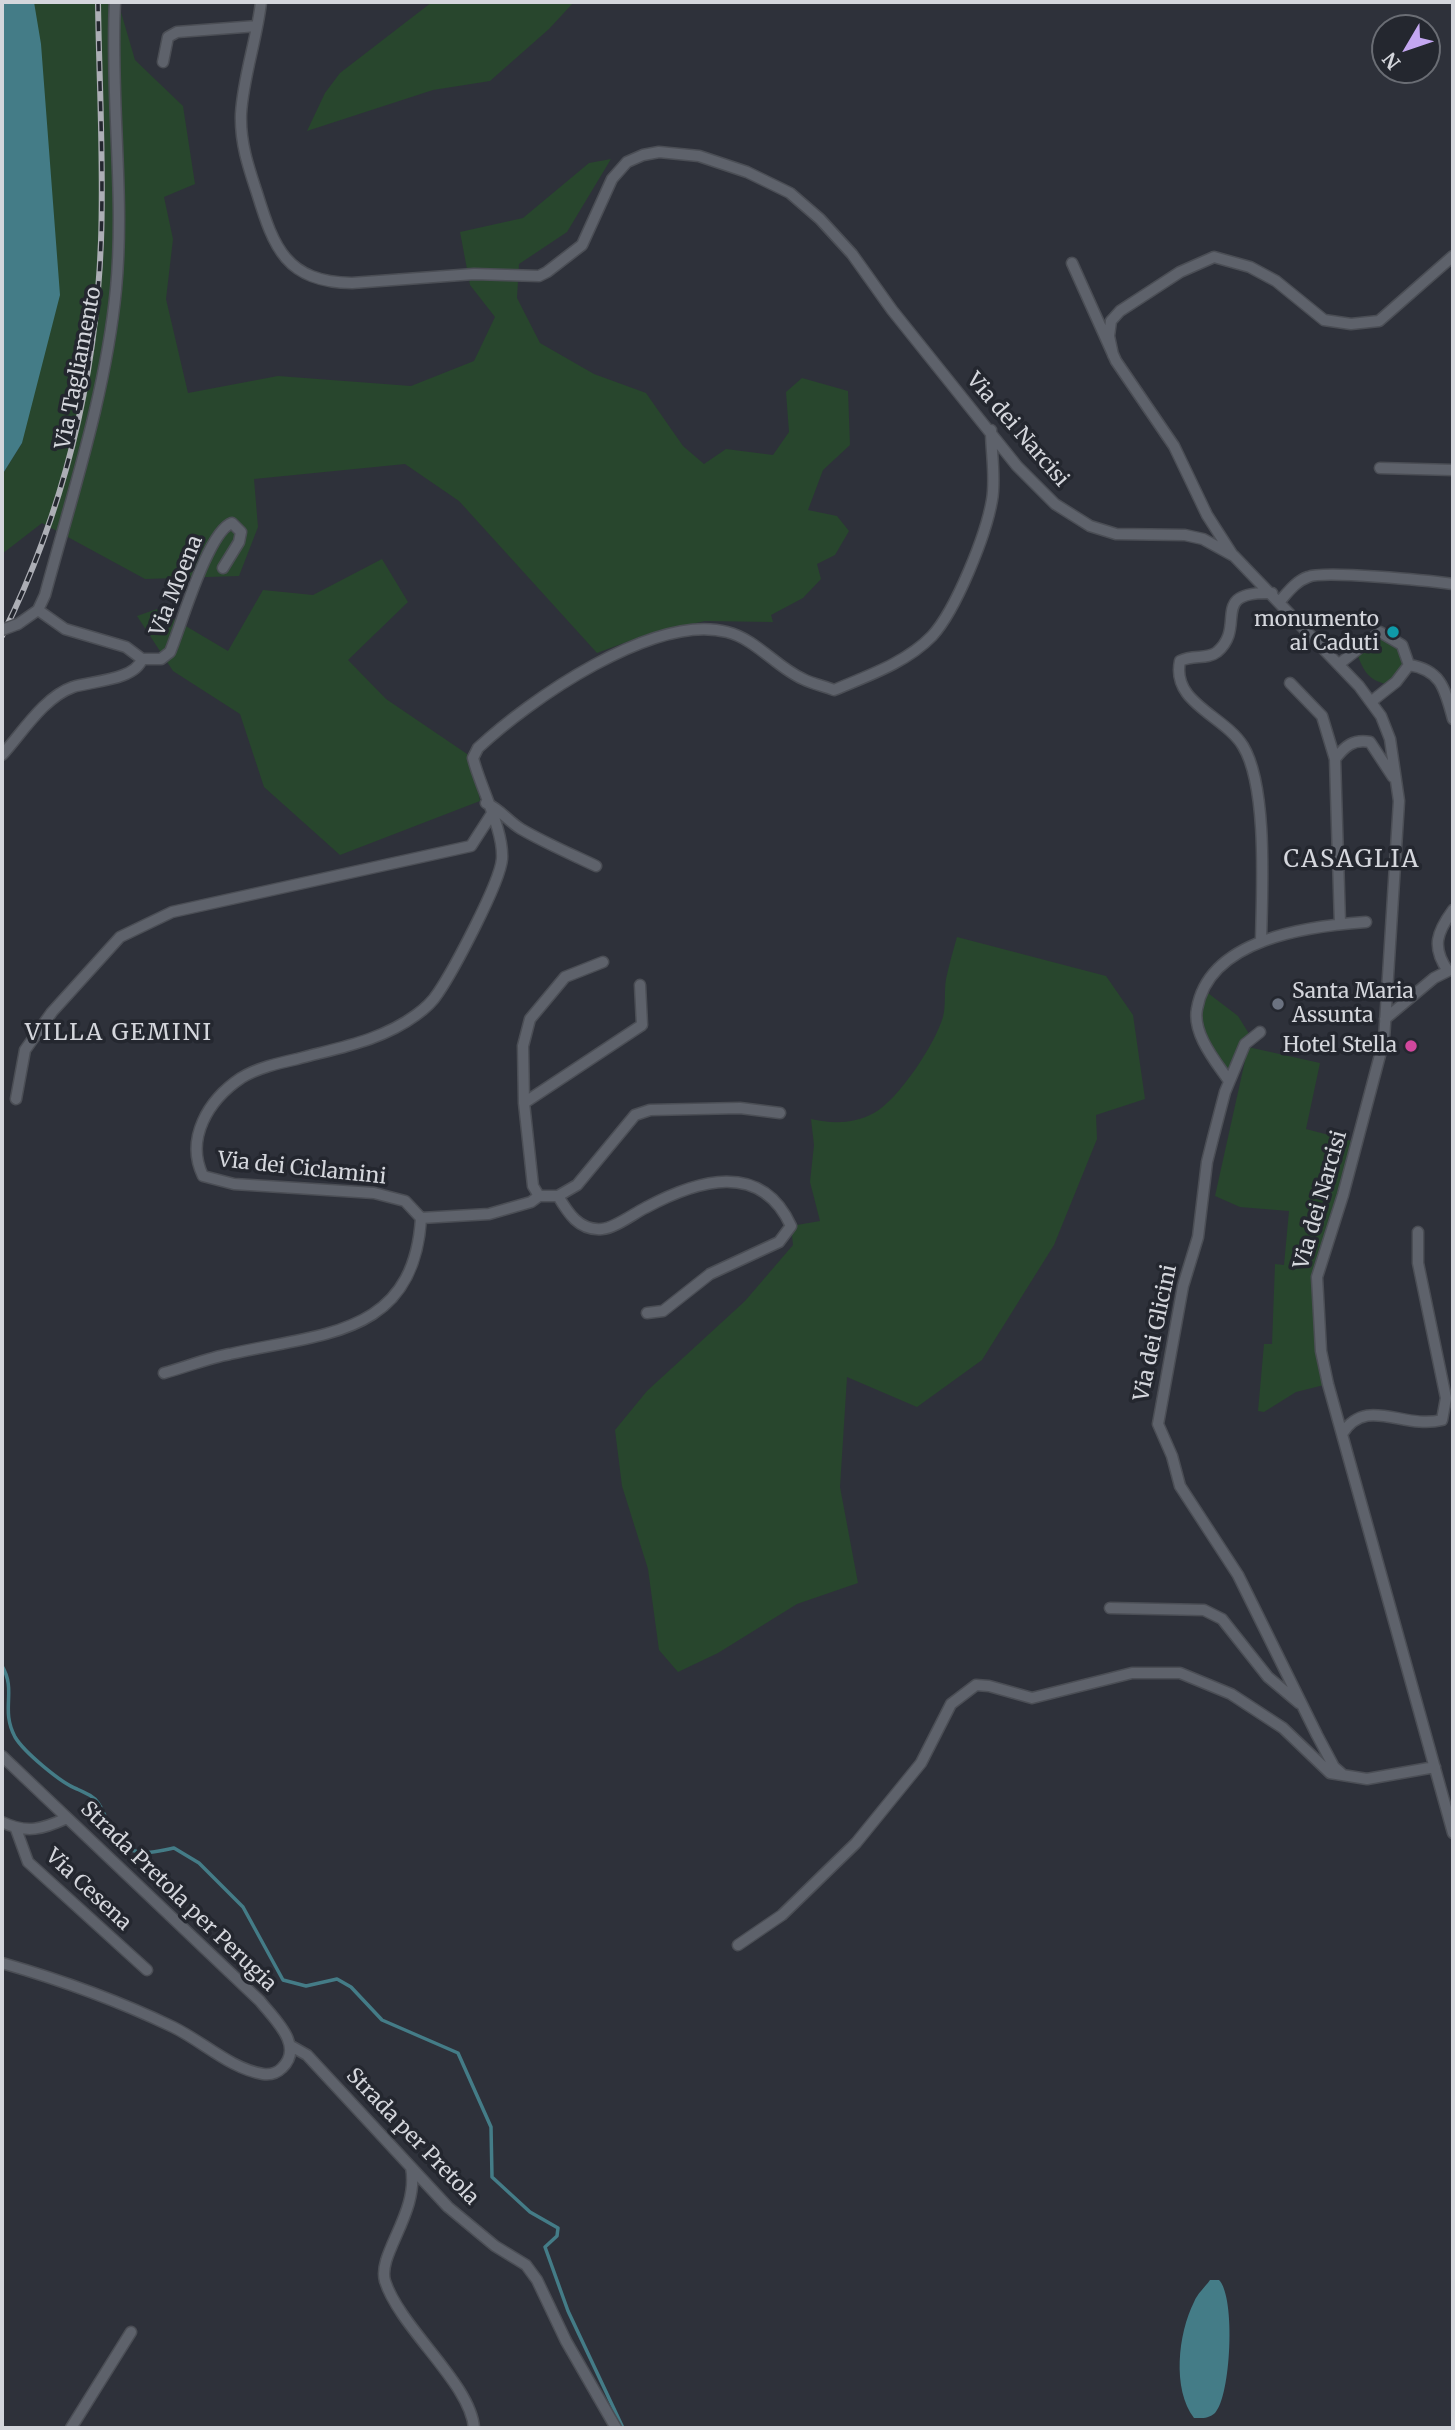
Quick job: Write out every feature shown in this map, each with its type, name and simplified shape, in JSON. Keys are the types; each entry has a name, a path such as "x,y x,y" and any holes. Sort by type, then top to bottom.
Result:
{"street":[{"name":"Via Tagliamento","path":"38,610 45,595 94,413 111,324 118,251 113,52 115,2"},
{"name":"Via dei Narcisi","path":"261,2 241,112 243,150 272,241 282,257 305,274 335,283 474,274 539,276 582,245 612,179 627,162 659,152 699,156 747,172 790,192 852,254 892,310 1034,484 1070,515 1090,526 1133,536 1185,535 1203,539 1234,556 1276,597 1372,701 1390,739 1399,802 1384,1040 1362,1130 1317,1277 1321,1351 1453,1833"},
{"path":"163,62 168,37 177,32 257,26"},
{"path":"1113,355 1109,336 1111,321 1120,311 1180,272 1214,257 1251,267 1276,281 1324,320 1351,324 1379,321 1453,256"},
{"path":"1072,263 1113,355 1174,446 1207,514 1234,556"},
{"name":"Via dei Ciclamini","path":"421,1218 405,1201 374,1193 234,1184 203,1176 196,1162 196,1136 208,1110 242,1078 273,1065 344,1048 388,1031 417,1015 438,995 497,881 502,858 496,827 473,758 478,748 554,688 663,635 693,628 728,632 752,643 803,679 834,690 901,660 932,636 951,606 985,528 993,498 991,430"},
{"path":"1380,468 1453,470"},
{"name":"Via Moena","path":"38,610 65,629 126,647 142,659 162,659 170,652 212,544 225,525 232,523 241,532 239,542 223,568"},
{"path":"1261,941 1261,835 1251,764 1242,744 1186,694 1177,673 1180,660 1191,655 1211,656 1220,650 1230,631 1230,608 1237,598 1250,593 1276,597 1309,576 1329,574 1453,584"},
{"path":"2,630 18,624 38,610"},
{"path":"1339,664 1380,632 1402,645 1409,665"},
{"name":"Via Moena","path":"2,755 56,697 70,688 131,672 140,666 142,659"},
{"path":"1372,701 1396,682 1409,665"},
{"path":"1409,665 1425,667 1440,680 1453,719"},
{"path":"1290,683 1322,716 1335,760 1340,924"},
{"path":"1335,760 1344,747 1360,740 1370,742 1397,785"},
{"path":"486,803 502,810 517,827 596,866"},
{"path":"16,1099 25,1050 52,1012 120,937 173,912 471,846 491,815"},
{"path":"1385,1019 1434,978 1451,970 1439,958 1436,939 1440,928 1453,910"},
{"path":"1230,1082 1200,1032 1196,1010 1216,972 1235,954 1261,941 1325,925 1366,922"},
{"path":"539,1196 533,1186 524,1103 523,1046 530,1018 565,977 603,962"},
{"path":"524,1103 642,1025 640,985"},
{"name":"Via dei Glicini","path":"1260,1032 1245,1044 1230,1082 1207,1161 1198,1237 1183,1286 1157,1424 1172,1456 1180,1486 1238,1575 1301,1705 1334,1767 1342,1774"},
{"path":"164,1373 229,1354 303,1341 353,1326 381,1311 414,1266 420,1244 421,1218 489,1214 522,1205 539,1196 558,1196 577,1185 635,1115 650,1110 740,1108 780,1113"},
{"path":"558,1196 571,1218 587,1228 604,1230 676,1194 727,1181 749,1183 765,1192 782,1207 791,1226 779,1242 710,1274 663,1311 647,1312"},
{"path":"1342,1434 1351,1420 1363,1414 1425,1424 1441,1420 1446,1398 1418,1264 1418,1231"},
{"name":"Via dei Glicini","path":"1110,1608 1204,1610 1222,1619 1268,1676 1301,1705"},
{"path":"738,1945 782,1916 856,1843 921,1763 951,1704 976,1685 1032,1698 1132,1673 1180,1673 1231,1694 1283,1728 1330,1773 1367,1779 1435,1767"},
{"name":"Strada Pretola per Perugia","path":"2,1756 229,1968 274,2018 291,2046"},
{"name":"Via Cesena","path":"67,1818 44,1829 16,1829 29,1862 147,1970"},
{"path":"2,1822 16,1829"},
{"path":"2,1963 80,1985 174,2028 247,2070 266,2075 279,2072 289,2061 291,2046"},
{"name":"Strada per Pretola","path":"291,2046 307,2055 448,2207 495,2246 526,2265 537,2280 566,2341 617,2428"},
{"path":"411,2165 415,2185 405,2220 384,2263 384,2276 392,2300 450,2378 473,2417 474,2428"},
{"path":"71,2428 131,2332"}],"green space":[{"path":"33,2 118,2 135,60 183,106 195,184 164,197 173,239 166,299 188,393 278,376 411,386 474,361 495,317 470,285 460,232 523,218 589,163 611,159 567,232 519,264 517,298 540,343 594,374 646,393 683,446 704,464 726,449 773,455 789,432 786,392 802,378 848,391 850,445 823,470 808,510 837,516 849,531 835,555 817,564 821,579 803,598 771,615 773,622 705,621 651,633 597,653 459,501 405,464 254,479 258,527 239,576 145,579 42,523 2,554 2,475 22,443"},
{"path":"432,2 574,2 549,29 490,81 433,90 307,131 325,93 340,73"},
{"path":"382,559 408,602 348,660 386,699 473,758 480,801 340,855 264,787 240,714 173,671 137,616 157,609 228,651 263,590 313,595"},
{"path":"1381,637 1400,650 1404,666 1386,684 1368,674 1358,656"},
{"path":"957,937 1106,976 1133,1015 1145,1099 1096,1115 1097,1139 1054,1245 982,1360 917,1407 847,1377 840,1487 858,1583 797,1604 718,1653 678,1672 659,1650 648,1569 622,1486 615,1430 647,1391 745,1301 793,1245 791,1226 820,1221 810,1182 814,1145 811,1119 843,1122 866,1117 884,1106 905,1084 924,1056 943,1017 946,979"},
{"path":"1204,990 1238,1016 1251,1037 1229,1081 1200,1032"},
{"path":"1248,1047 1320,1063 1306,1129 1352,1141 1317,1277 1328,1384 1296,1392 1264,1412 1258,1411 1264,1344 1272,1344 1275,1264 1284,1265 1289,1211 1240,1207 1215,1196"}],"water":[{"path":"2,2 34,2 41,44 60,295 22,443 2,475"},
{"path":"1210,2280 1219,2280 1228,2306 1228,2368 1225,2388 1215,2413 1194,2418 1182,2392 1181,2345 1194,2302"}],"waterway":[{"path":"2,1666 8,1684 9,1718 15,1737 26,1751 53,1774 95,1799 117,1841 131,1850 142,1852 174,1848 199,1863 243,1907 283,1980 306,1986 337,1979 351,1987 382,2020 458,2053 491,2127 492,2177 530,2212 558,2228 557,2236 545,2247 568,2311 623,2428"}],"railway":[{"path":"2,636 24,589 59,493 84,394 92,344 98,293 102,211 98,2"}],"place":[{"name":"monumento ai Caduti","path":"1393,632"},
{"name":"Santa Maria Assunta","path":"1278,1004"},
{"name":"Hotel Stella","path":"1411,1046"}],"district":[{"name":"CASAGLIA","path":"1352,860"},
{"name":"VILLA GEMINI","path":"119,1033"}]}
